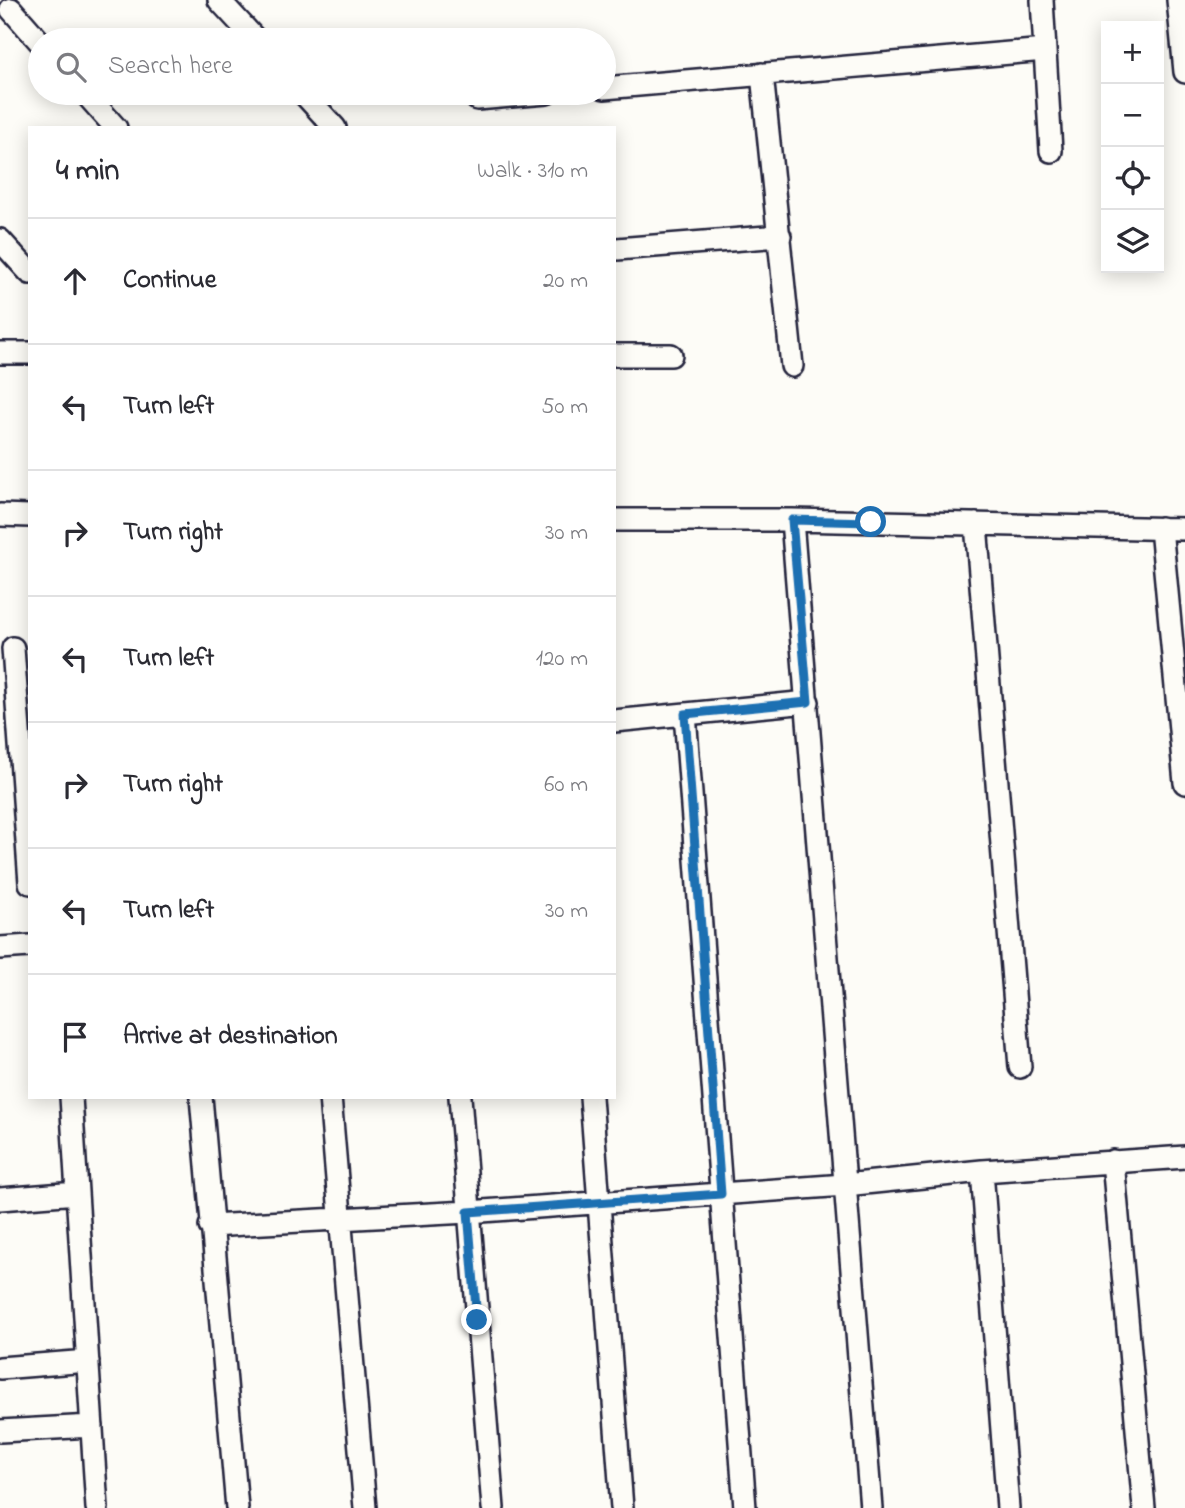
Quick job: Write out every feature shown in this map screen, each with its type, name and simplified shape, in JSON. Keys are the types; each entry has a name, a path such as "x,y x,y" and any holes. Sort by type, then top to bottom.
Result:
{"street":[{"path":"219,0 245,28"},
{"path":"1042,0 1051,151"},
{"path":"1178,0 1185,72"},
{"path":"10,9 28,29"},
{"path":"616,87 1045,50"},
{"path":"762,74 792,366"},
{"path":"96,105 114,126"},
{"path":"314,105 333,126"},
{"path":"617,250 780,236"},
{"path":"0,240 28,271"},
{"path":"0,353 28,353"},
{"path":"616,355 671,355"},
{"path":"0,515 28,516"},
{"path":"616,520 792,520 1185,530"},
{"path":"792,520 871,1508"},
{"path":"976,524 1020,1067"},
{"path":"1161,528 1185,783"},
{"path":"14,648 28,854"},
{"path":"616,721 808,702"},
{"path":"685,714 746,1508"},
{"path":"0,948 28,946"},
{"path":"71,1099 97,1508"},
{"path":"201,1099 236,1508"},
{"path":"330,1099 365,1508"},
{"path":"460,1099 493,1508"},
{"path":"591,1099 622,1508"},
{"path":"210,1226 468,1212 1185,1157"},
{"path":"1113,1161 1144,1508"},
{"path":"982,1171 1008,1508"},
{"path":"0,1199 77,1193"},
{"path":"0,1368 88,1361"},
{"path":"0,1431 92,1426"}],"route":[{"path":"477,1320 468,1212 721,1194 685,714 808,702 792,520 871,522"}]}
